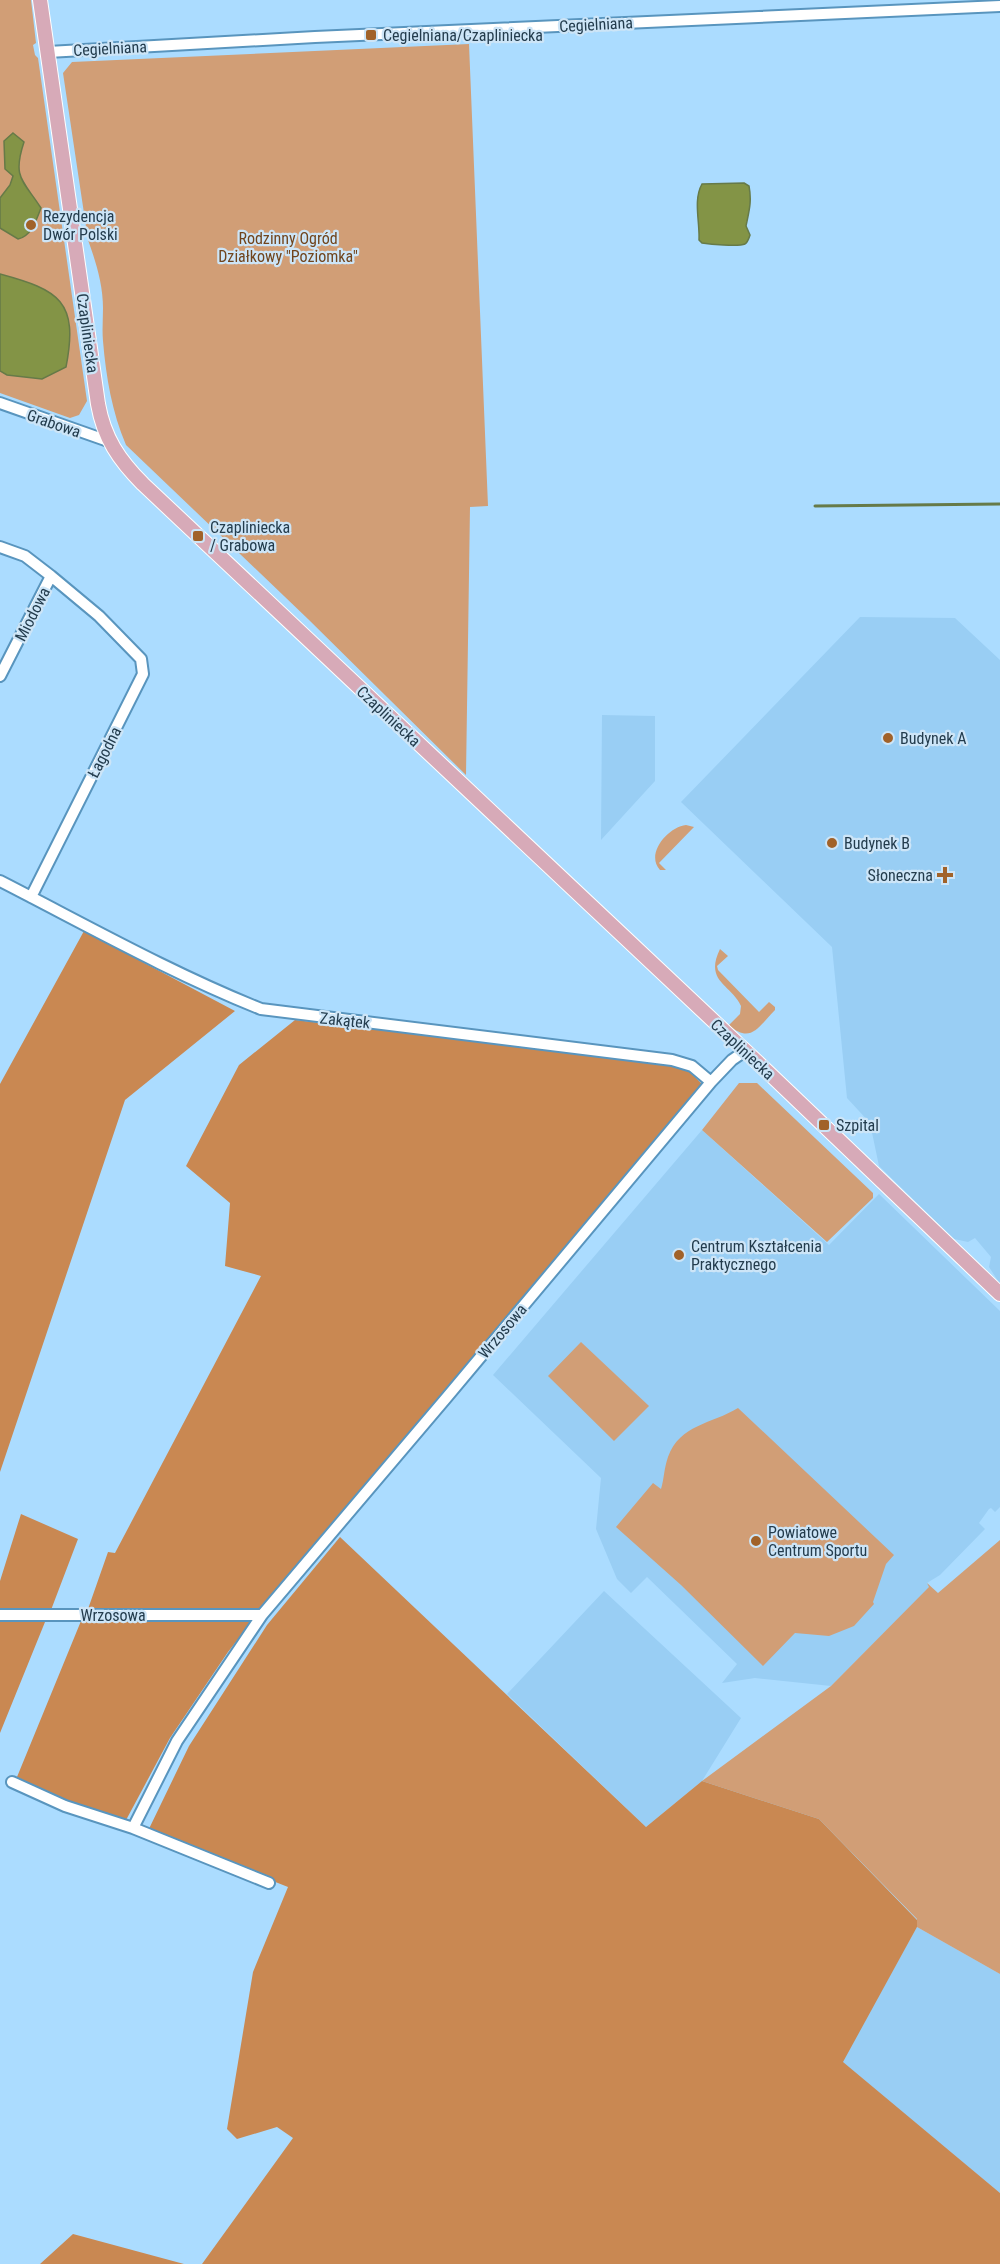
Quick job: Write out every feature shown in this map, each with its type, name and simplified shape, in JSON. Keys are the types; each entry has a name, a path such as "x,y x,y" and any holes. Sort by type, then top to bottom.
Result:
{"main road":[{"name":"Czapliniecka","path":"40,0 98,404 108,441 126,467 1000,1294"}],"street":[{"name":"Cegielniana","path":"48,52 1000,6"},
{"name":"Grabowa","path":"0,403 108,441"},
{"path":"0,547 25,556 51,576"},
{"name":"Miodowa","path":"0,676 51,576 99,616"},
{"name":"Łagodna","path":"31,897 143,674 141,659 99,616"},
{"name":"Zakątek","path":"0,881 209,987 261,1009 672,1060 692,1066 711,1082"},
{"name":"Wrzosowa","path":"133,1828 177,1741 262,1615 711,1082 732,1060 745,1051"},
{"name":"Wrzosowa","path":"0,1615 262,1615"},
{"path":"12,1782 65,1806 133,1828 269,1883"}],"shaded area":[{"path":"13,133 24,142 19,164 21,178 41,208 30,231 18,239 0,228 0,198 10,185 13,176 5,169 4,141"},
{"path":"744,183 749,186 750,197 746,226 750,235 747,242 736,245 702,243 699,240 697,204 702,184"},
{"path":"0,274 37,286 60,302 66,313 69,327 66,367 42,379 7,375 0,371"},
{"path":"860,617 955,618 1000,660 1000,1284 989,1267 991,1257 975,1238 968,1242 954,1239 879,1166 870,1123 847,1098 832,947 681,802"},
{"path":"602,715 655,716 655,781 601,840"},
{"path":"84,931 235,1011 125,1100 0,1472 0,1084"},
{"path":"295,1020 669,1063 689,1071 703,1085 260,1610 88,1609 108,1552 115,1553 261,1276 225,1266 230,1203 186,1166 239,1065"},
{"path":"702,1130 829,1245 879,1194 1000,1311 1000,1507 995,1512 989,1509 979,1523 985,1529 940,1575 927,1583 930,1587 831,1686 755,1678 722,1683 737,1664 647,1577 631,1593 617,1579 596,1529 601,1478 493,1375"},
{"path":"21,1514 78,1539 51,1610 0,1612 0,1581"},
{"path":"340,1537 646,1827 702,1781 819,1819 917,1920 917,1927 843,2062 1000,2193 1000,2264 202,2264 293,2138 277,2127 237,2139 227,2129 253,1972 288,1887 192,1849 146,1835 189,1746 267,1625"},
{"path":"604,1591 741,1718 702,1781 646,1827 507,1694"},
{"path":"253,1620 228,1652 170,1738 125,1822 72,1804 17,1777 81,1621"},
{"path":"0,1622 45,1622 0,1733"},
{"path":"917,1927 1000,1974 1000,2193 842,2062"},
{"path":"73,2234 184,2264 40,2264"}],"green space":[{"name":"Rezydencja Dwór Polski","path":"0,0 31,0 36,43 33,45 38,58 87,401 79,415 70,418 0,393"},
{"name":"Rodzinny Ogród Działkowy \"Poziomka\"","path":"469,44 488,506 470,507 466,775 308,619 126,445 113,407 108,381 104,354 102,291 88,240 63,73 72,62"},
{"path":"686,825 694,827 659,863 666,870 660,870 655,856 661,842 672,831"},
{"path":"720,949 728,956 717,966 718,970 759,1012 769,1002 775,1007 775,1010 759,1027 749,1033 737,1031 729,1025 740,1014 741,1006 717,976 716,960"},
{"path":"739,1083 757,1083 873,1193 873,1198 827,1242 702,1130"},
{"path":"581,1342 649,1406 614,1441 548,1376"},
{"name":"Powiatowe Centrum Sportu","path":"738,1408 894,1555 886,1564 874,1604 854,1626 829,1636 795,1633 763,1666 681,1585 616,1527 653,1483 661,1489 668,1457 680,1438 698,1426"},
{"path":"1000,1540 1000,1974 917,1927 917,1919 819,1819 702,1781 831,1686 929,1587 927,1583 938,1593"}],"waterway":[{"path":"815,506 1000,504"}],"place":[{"name":"Cegielniana/Czapliniecka","path":"371,35"},
{"name":"Rezydencja Dwór Polski","path":"31,225"},
{"name":"Czapliniecka / Grabowa","path":"198,536"},
{"name":"Budynek A","path":"888,738"},
{"name":"Budynek B","path":"832,843"},
{"name":"Słoneczna","path":"945,875"},
{"name":"Szpital","path":"824,1125"},
{"name":"Centrum Kształcenia Praktycznego","path":"679,1255"},
{"name":"Powiatowe Centrum Sportu","path":"756,1541"}]}
